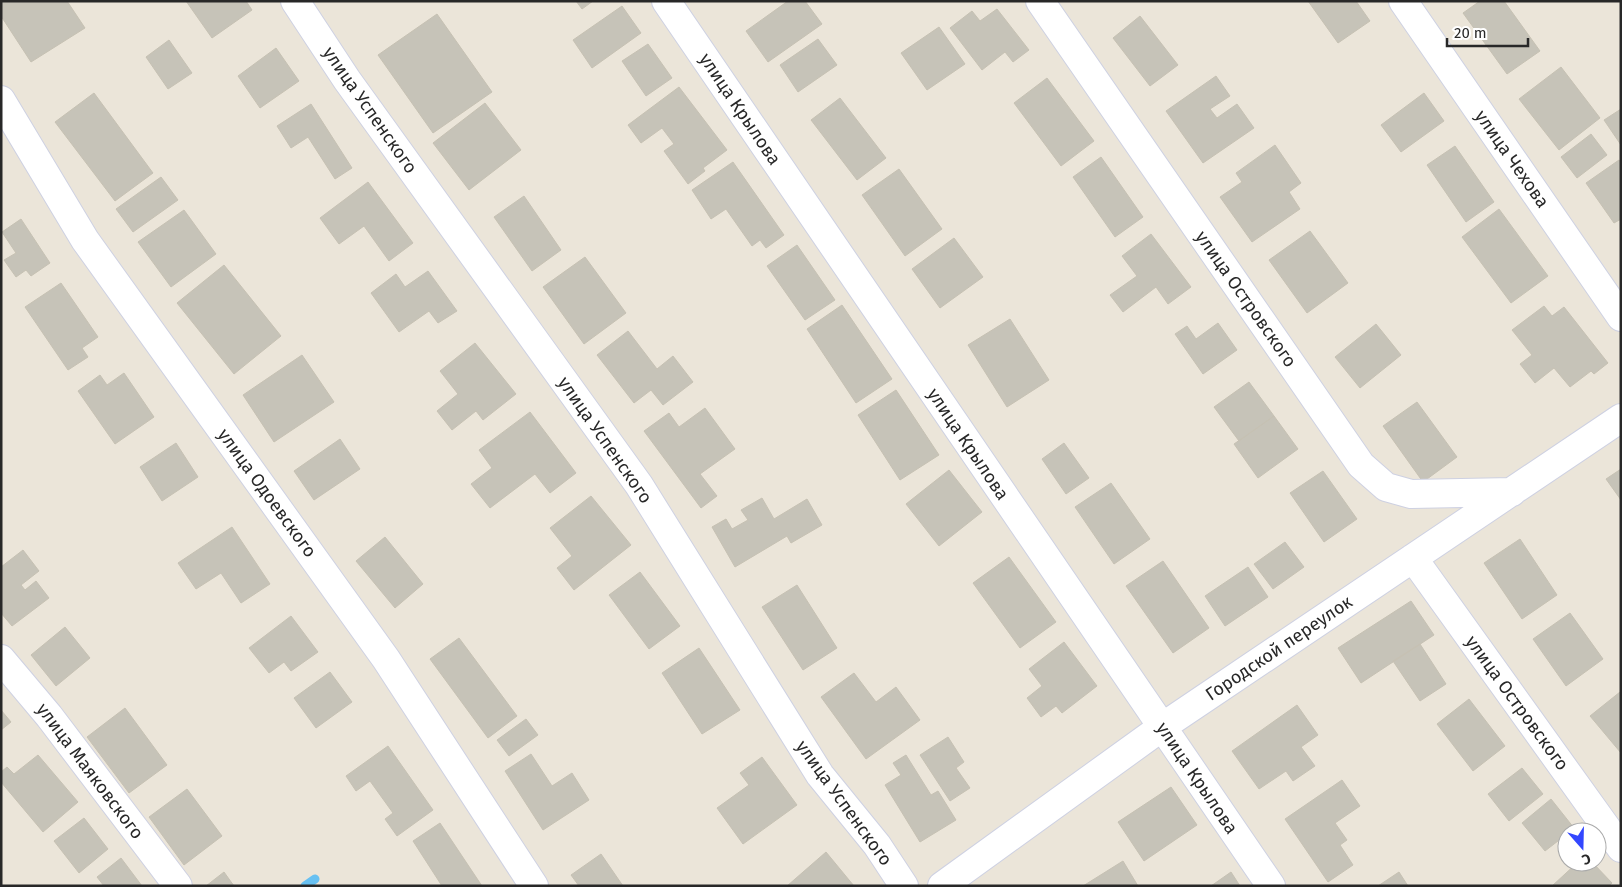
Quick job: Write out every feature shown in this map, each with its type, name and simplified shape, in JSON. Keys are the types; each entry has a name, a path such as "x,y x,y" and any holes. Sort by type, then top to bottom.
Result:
{"street":[{"name":"улица Успенского","path":"295,1 353,88 638,485 820,775 877,845 904,886"},
{"name":"улица Крылова","path":"666,1 1271,886"},
{"name":"улица Островского","path":"1040,1 1361,465 1386,487 1412,494 1512,492"},
{"name":"улица Чехова","path":"1403,1 1621,318"},
{"name":"улица Одоевского","path":"1,100 85,240 386,659 534,886"},
{"name":"Городской переулок","path":"942,886 1162,727 1621,418"},
{"name":"улица Островского","path":"1413,558 1621,848"},
{"name":"улица Маяковского","path":"1,659 49,716 178,886"}],"building":[{"path":"1,1 67,1 85,28 31,62 1,16"},
{"path":"186,1 246,1 252,10 212,38"},
{"path":"576,1 593,1 582,9"},
{"path":"788,1 805,1 822,24 768,62 746,31"},
{"path":"1308,1 1356,1 1370,21 1338,43"},
{"path":"1480,1 1504,1 1540,51 1507,74 1463,13"},
{"path":"622,6 641,33 592,68 573,40"},
{"path":"997,9 1029,50 1013,62 1005,52 982,70 950,28 972,11 980,21"},
{"path":"437,14 492,92 433,133 378,55"},
{"path":"1140,16 1178,65 1150,86 1113,38"},
{"path":"939,27 965,64 927,90 901,53"},
{"path":"818,39 837,65 798,92 780,65"},
{"path":"169,40 192,73 168,89 146,57"},
{"path":"648,44 672,78 646,96 622,61"},
{"path":"276,48 299,81 260,108 238,76"},
{"path":"1561,67 1600,118 1559,150 1519,99"},
{"path":"1216,76 1230,96 1210,109 1217,118 1237,104 1254,128 1203,163 1166,111"},
{"path":"1047,78 1094,141 1061,166 1014,103"},
{"path":"679,87 727,150 703,168 705,171 688,184 664,151 674,144 662,128 641,143 628,125"},
{"path":"94,93 153,173 115,201 55,122"},
{"path":"1424,93 1444,121 1401,152 1381,125"},
{"path":"840,98 886,158 857,180 811,120"},
{"path":"485,103 521,150 469,190 433,143"},
{"path":"311,104 352,168 335,179 308,137 291,148 277,126"},
{"path":"1621,109 1621,145 1604,120"},
{"path":"1591,134 1607,155 1577,178 1561,157"},
{"path":"1275,145 1301,183 1289,192 1300,209 1252,242 1220,197 1242,182 1236,173"},
{"path":"1455,146 1494,202 1466,222 1427,165"},
{"path":"1101,157 1143,217 1115,237 1073,177"},
{"path":"1619,160 1621,163 1621,219 1614,223 1586,183"},
{"path":"733,162 784,235 766,248 760,240 752,246 726,209 711,219 692,190"},
{"path":"899,169 942,229 905,256 862,195"},
{"path":"161,177 178,200 133,232 116,209"},
{"path":"368,182 413,243 389,261 364,226 339,244 320,218"},
{"path":"524,196 561,250 532,271 494,217"},
{"path":"1499,209 1548,276 1511,303 1462,237"},
{"path":"184,210 216,254 171,287 138,242"},
{"path":"21,219 50,263 31,276 26,270 16,277 4,260 16,253 2,232"},
{"path":"1310,231 1348,283 1307,313 1269,260"},
{"path":"1151,234 1191,287 1168,304 1156,287 1123,312 1110,295 1137,276 1122,256"},
{"path":"954,238 983,277 940,308 912,269"},
{"path":"797,245 835,300 805,320 767,266"},
{"path":"585,257 626,313 584,344 543,287"},
{"path":"224,265 281,336 234,374 177,303"},
{"path":"428,271 457,311 438,323 429,311 399,332 371,293 396,274 405,287"},
{"path":"61,283 98,337 82,348 88,357 68,370 25,307"},
{"path":"842,305 892,379 856,403 807,329"},
{"path":"1544,306 1552,316 1564,307 1608,363 1594,374 1591,371 1570,387 1554,368 1535,383 1520,364 1532,355 1512,330"},
{"path":"1010,319 1049,380 1007,407 968,345"},
{"path":"1218,323 1237,350 1203,374 1175,334 1187,326 1196,339"},
{"path":"1376,324 1401,355 1360,388 1335,357"},
{"path":"628,331 657,369 673,356 693,382 663,405 651,390 634,403 597,355"},
{"path":"475,343 516,394 483,420 476,411 452,430 437,411 458,394 440,371"},
{"path":"302,355 334,402 274,442 243,395"},
{"path":"124,373 154,417 115,444 78,391 100,375 107,385"},
{"path":"1249,382 1274,416 1239,441 1214,407"},
{"path":"896,390 939,455 900,480 858,415"},
{"path":"1417,402 1457,457 1423,482 1383,426"},
{"path":"705,408 735,449 700,474 717,496 701,508 644,431 669,413 679,427"},
{"path":"530,412 576,473 550,493 535,474 490,508 471,484 492,468 479,450"},
{"path":"1274,416 1298,449 1258,478 1234,444"},
{"path":"340,439 360,469 314,500 294,471"},
{"path":"176,443 198,477 162,501 140,467"},
{"path":"1064,443 1089,478 1066,494 1042,459"},
{"path":"1621,469 1621,500 1606,479"},
{"path":"949,470 982,512 939,546 906,504"},
{"path":"1323,471 1357,519 1324,542 1290,493"},
{"path":"1111,483 1150,539 1114,564 1075,507"},
{"path":"591,496 631,545 574,590 557,568 572,556 550,528"},
{"path":"762,498 774,519 807,499 822,525 791,543 787,536 735,567 712,527 726,519 732,529 748,520 741,510"},
{"path":"232,527 270,584 241,603 221,573 196,589 178,563"},
{"path":"385,537 423,584 395,608 356,561"},
{"path":"1520,539 1557,595 1522,619 1484,563"},
{"path":"1285,542 1304,567 1273,589 1254,564"},
{"path":"23,550 39,571 21,585 25,590 36,581 49,598 12,626 1,613 1,567"},
{"path":"1009,557 1056,622 1020,648 973,583"},
{"path":"1163,561 1209,628 1173,653 1126,586"},
{"path":"1248,567 1268,597 1225,626 1205,596"},
{"path":"640,572 680,626 649,649 609,595"},
{"path":"797,585 837,648 803,670 762,607"},
{"path":"1411,601 1434,635 1361,683 1338,648"},
{"path":"1570,613 1603,659 1566,686 1533,639"},
{"path":"291,616 318,652 291,671 284,662 269,673 249,648"},
{"path":"65,627 90,658 56,686 31,655"},
{"path":"459,638 517,716 488,738 430,659"},
{"path":"1064,642 1097,686 1062,713 1056,706 1041,717 1027,698 1042,686 1029,669"},
{"path":"1420,644 1446,684 1420,701 1393,661"},
{"path":"699,648 740,710 702,734 662,673"},
{"path":"330,672 352,702 316,728 294,698"},
{"path":"854,673 876,702 896,687 920,720 866,759 821,697"},
{"path":"1621,693 1621,753 1590,716"},
{"path":"1469,699 1505,746 1473,771 1437,724"},
{"path":"1297,705 1318,735 1301,747 1315,766 1293,781 1286,771 1259,789 1232,751"},
{"path":"125,708 167,765 129,793 87,737"},
{"path":"1,710 11,722 1,730"},
{"path":"526,719 538,735 509,756 497,740"},
{"path":"948,737 964,762 956,768 970,788 950,801 920,755"},
{"path":"388,746 433,810 397,836 385,819 393,813 370,781 356,791 346,776"},
{"path":"531,754 552,786 572,773 589,800 543,830 505,771"},
{"path":"38,755 78,802 43,832 1,782 1,772 7,767 14,774"},
{"path":"906,755 931,795 938,791 956,820 920,842 885,785 901,775 893,763"},
{"path":"762,757 797,805 743,844 717,808 749,785 740,773"},
{"path":"1522,768 1543,794 1509,821 1488,794"},
{"path":"1342,780 1360,806 1335,823 1347,840 1340,845 1353,865 1328,882 1285,819"},
{"path":"1171,787 1197,825 1144,861 1118,822"},
{"path":"187,789 222,836 184,865 149,817"},
{"path":"1551,799 1569,822 1557,822 1557,842 1545,851 1522,823"},
{"path":"84,818 108,849 79,873 54,841"},
{"path":"440,823 482,886 442,886 413,841"},
{"path":"826,852 854,886 787,886"},
{"path":"601,854 623,886 579,886 571,875"},
{"path":"121,858 142,886 104,886 97,877"},
{"path":"1123,861 1138,886 1083,886"},
{"path":"224,872 234,886 206,886"},
{"path":"1231,872 1240,886 1211,886"},
{"path":"1399,872 1408,886 1378,886"},
{"path":"1567,872 1602,872 1612,883 1609,886 1552,886"}],"waterway":[{"path":"305,886 315,879"}]}
